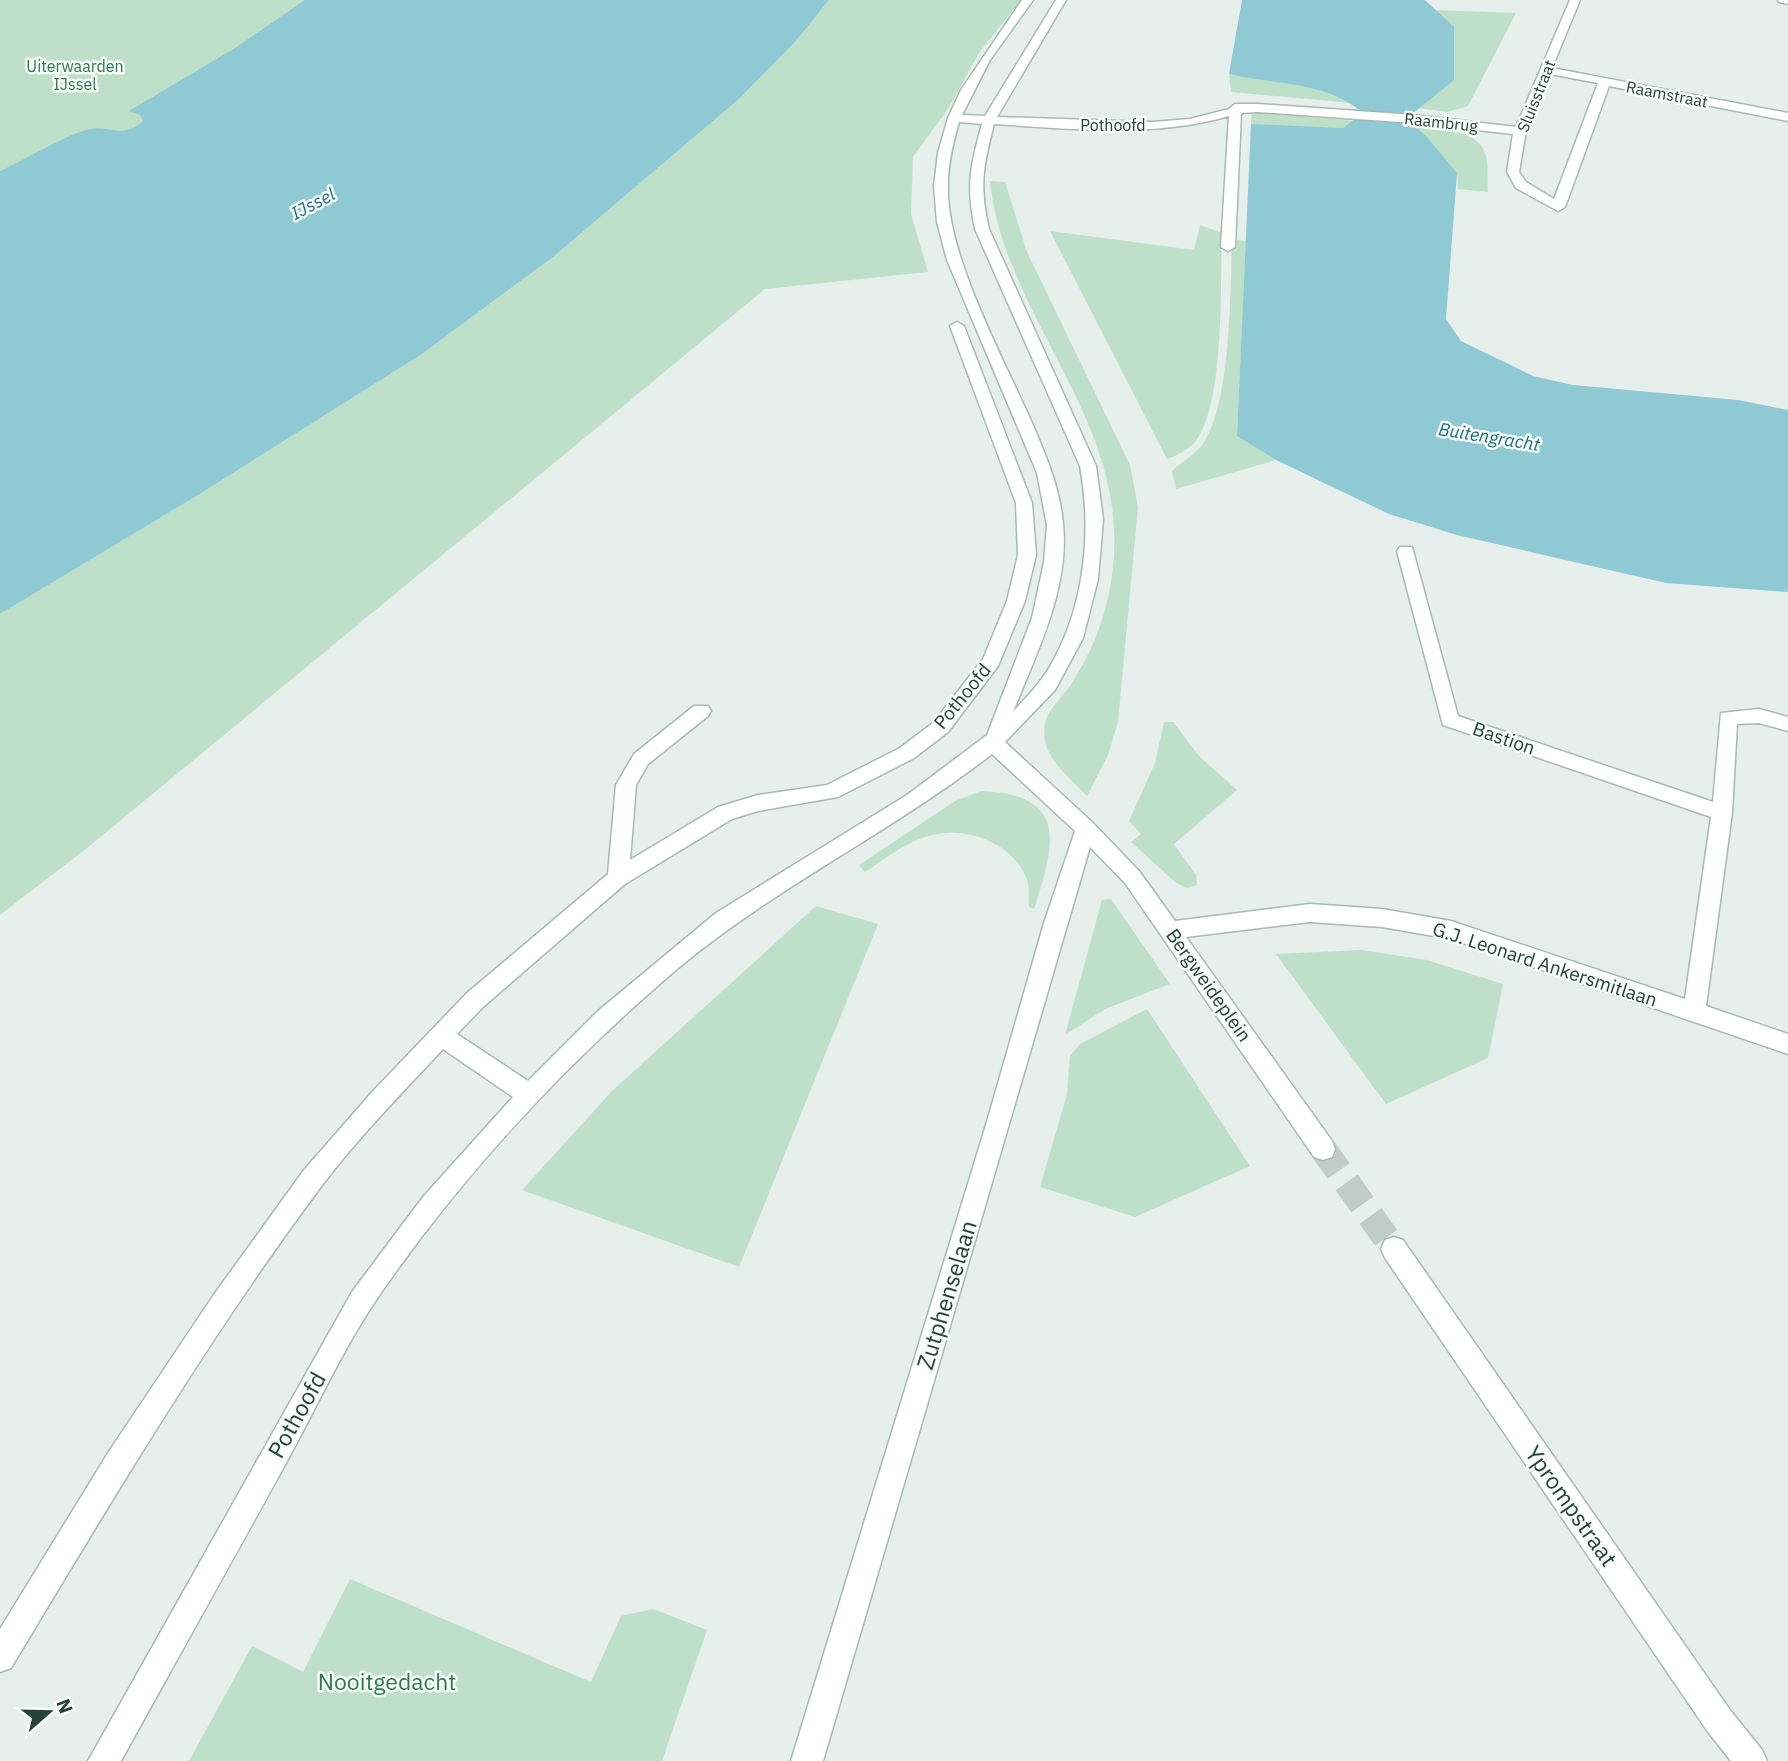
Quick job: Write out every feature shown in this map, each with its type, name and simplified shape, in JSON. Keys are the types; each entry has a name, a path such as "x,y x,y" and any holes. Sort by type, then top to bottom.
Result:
{"street":[{"name":"Pothoofd","path":"991,741 1041,618 1053,562 1055,525 1045,473 942,227 940,171 954,118 973,80 1028,0"},
{"name":"Pothoofd","path":"104,1761 372,1284 432,1208 530,1096 611,1013 727,917 889,815 991,741 1034,701 1052,680 1066,653 1083,601 1097,518 1095,491 1088,466 1005,286 982,229 975,173 989,120 1061,0"},
{"name":"Sluisstraat","path":"1575,0 1520,131 1513,172 1521,185 1558,208 1604,82"},
{"name":"Raamstraat","path":"1547,71 1788,117"},
{"name":"Pothoofd","path":"954,118 1107,126 1177,124 1210,118 1236,108 1362,114"},
{"path":"1228,247 1236,108"},
{"name":"Raambrug","path":"1362,114 1520,131"},
{"name":"Pothoofd","path":"0,1657 118,1463 222,1305 313,1178 381,1099 475,1000 618,878 725,813 758,803 831,792 907,753 941,727 991,661 1016,601 1027,555 1024,503 957,326"},
{"name":"Bastion","path":"1406,551 1450,720 1722,813"},
{"path":"618,878 626,785 641,759 701,711"},
{"path":"1694,1012 1722,813 1728,718 1759,716 1788,724"},
{"path":"991,741 1086,829"},
{"name":"Bergweideplein","path":"1086,829 1132,877 1172,930 1323,1149"},
{"name":"Zutphenselaan","path":"807,1761 990,1151 1055,923 1086,829"},
{"name":"G.J. Leonard Ankersmitlaan","path":"1172,930 1310,913 1382,918 1451,930 1788,1044"},
{"path":"442,1036 530,1096"},
{"name":"Yprompstraat","path":"1394,1250 1719,1721 1751,1761"}],"green space":[{"name":"Uiterwaarden IJssel","path":"0,0 341,0 142,127 0,193"},
{"path":"829,0 1021,0 979,53 948,109 913,157 911,214 928,272 765,289 87,848 0,915 0,614 203,492 422,354 553,257 739,99 796,41"},
{"path":"1433,10 1516,13 1468,106 1447,112 1417,108 1454,79 1454,27"},
{"path":"1229,74 1324,89 1352,103 1231,92"},
{"path":"1252,112 1356,121 1343,128 1259,125 1251,124"},
{"path":"1414,127 1454,131 1465,134 1481,145 1486,157 1488,192 1458,189 1457,173"},
{"path":"990,181 1005,182 1027,252 1130,465 1138,507 1118,722 1108,755 1087,796 1052,757 1045,742 1045,728 1050,711 1070,686 1090,651 1108,599 1113,571 1114,529 1108,483 1076,396 1014,270 999,226"},
{"path":"1200,225 1222,233 1216,373 1205,424 1195,442 1167,459 1050,231 1194,250"},
{"path":"1238,240 1246,241 1237,436 1276,460 1176,489 1172,471 1204,442 1219,400 1227,346 1232,244"},
{"path":"1164,722 1173,722 1199,756 1237,790 1174,844 1196,875 1197,885 1187,888 1175,882 1131,842 1141,834 1129,821 1155,763"},
{"path":"981,791 1010,794 1030,802 1043,813 1049,828 1050,845 1034,909 1029,907 1028,883 1021,867 1012,856 988,840 974,836 960,833 932,835 905,846 865,872 859,865 955,801"},
{"path":"1111,899 1170,984 1105,1009 1065,1035 1102,900"},
{"path":"816,906 878,924 739,1267 522,1190 612,1091"},
{"path":"1361,950 1427,960 1503,984 1488,1058 1386,1104 1276,954"},
{"path":"1147,1009 1250,1166 1135,1217 1040,1187 1067,1094 1070,1056 1080,1044"},
{"name":"Nooitgedacht","path":"350,1579 591,1682 621,1616 653,1609 707,1630 662,1761 189,1761 252,1646 303,1672"}],"water":[{"name":"IJssel","path":"305,0 829,0 796,41 739,99 553,257 422,354 203,492 0,614 0,171 81,132 91,129 123,131 136,126 143,121 140,115 129,111 235,48"},
{"name":"Buitengracht","path":"1242,0 1425,0 1454,27 1454,80 1406,119 1426,136 1457,173 1446,319 1461,341 1533,376 1573,385 1738,400 1788,410 1788,592 1666,583 1457,535 1389,514 1276,460 1237,436 1251,124 1343,128 1363,113 1349,103 1316,89 1229,74"}],"tunnel":[{"path":"1323,1149 1394,1249"}]}
